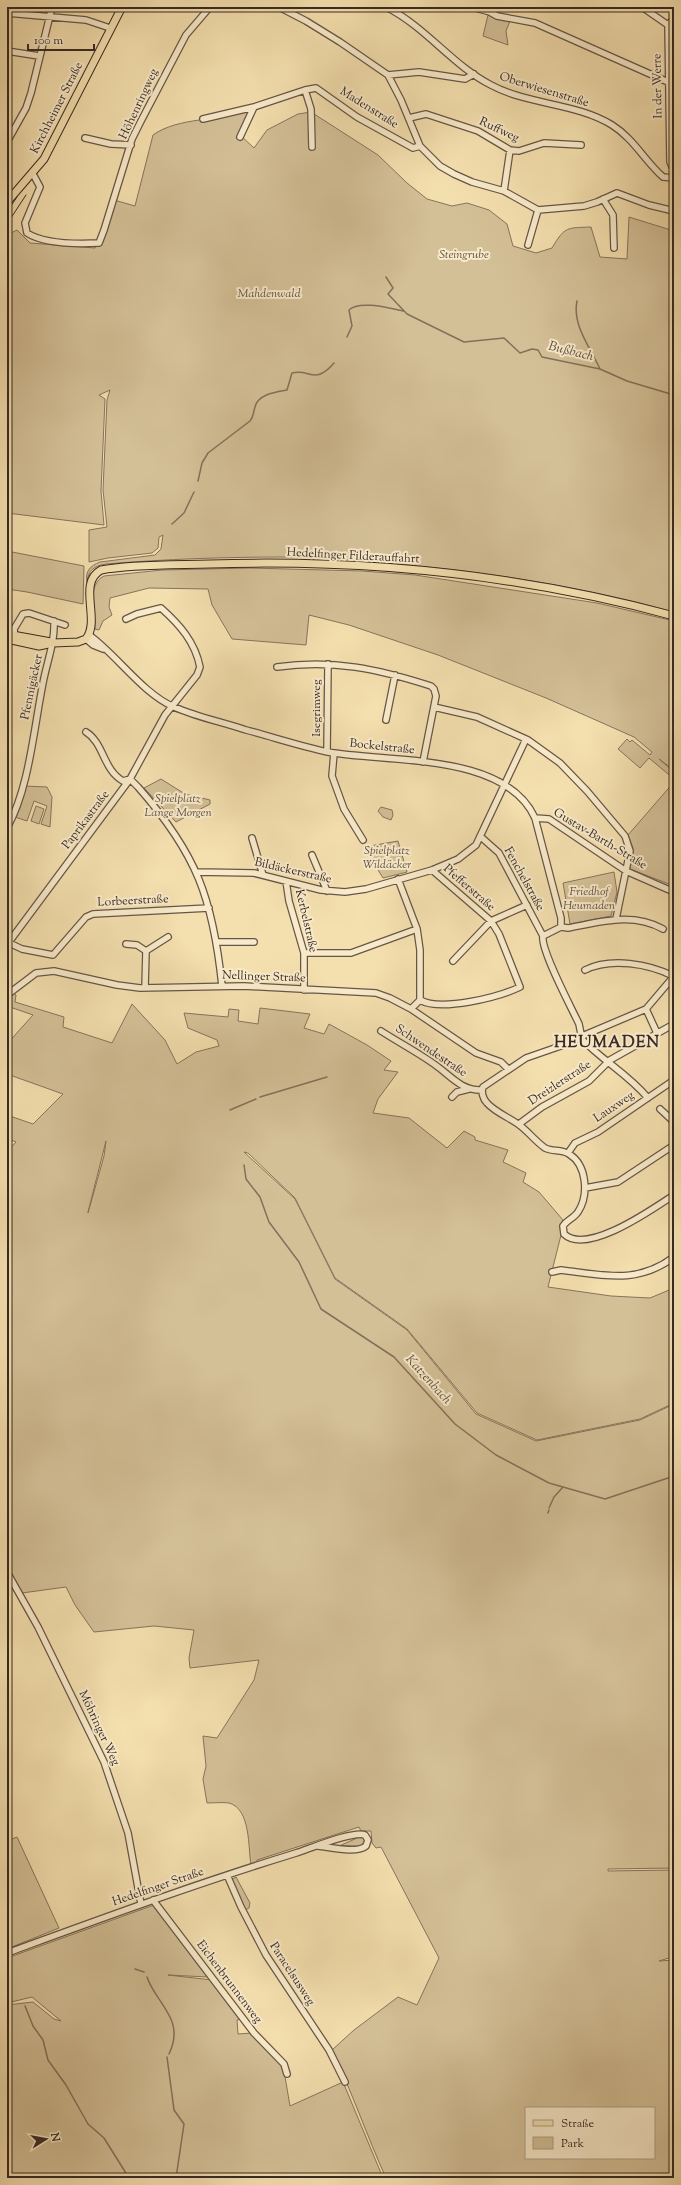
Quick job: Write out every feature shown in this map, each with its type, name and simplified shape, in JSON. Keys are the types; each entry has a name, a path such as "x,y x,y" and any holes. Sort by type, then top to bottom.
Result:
{"main road":[{"name":"Kirchheimer Straße","path":"7,202 32,174 47,153 122,7"},
{"name":"Hedelfinger Filderauffahrt","path":"87,637 91,582 97,572 113,568 210,564 320,564 421,571 553,589 674,616"},
{"path":"7,639 12,636 53,643 73,642 87,637"}],"street":[{"path":"7,142 26,108 31,93 52,7"},
{"name":"Höhenringweg","path":"32,174 40,187 25,222 26,233 36,237 63,242 100,240 131,145 176,52 186,35 210,7"},
{"path":"279,7 340,42 388,75 409,118 420,146 440,166 454,174 472,182 504,191 538,210 584,206 618,193 649,205 674,211"},
{"name":"Oberwiesenstraße","path":"386,7 412,22 474,74 506,92 590,115 609,123 625,134 663,177 674,178"},
{"path":"472,7 490,12 497,16 536,23 671,81"},
{"path":"486,7 490,12"},
{"path":"642,7 652,10 668,25 674,18"},
{"path":"11,11 86,20 110,28"},
{"name":"In der Werre","path":"668,25 671,81 670,162 674,171"},
{"path":"7,51 39,56"},
{"path":"388,75 419,72 465,79 474,74"},
{"name":"Madenstraße","path":"203,119 254,107 305,90 316,88 376,128 414,148 420,146"},
{"path":"305,90 312,122 312,147"},
{"path":"240,137 254,107"},
{"name":"Ruffweg","path":"409,118 426,114 478,131 510,150 519,151 544,143 581,144"},
{"path":"85,138 111,144 131,145"},
{"path":"504,191 510,150"},
{"path":"603,199 613,215 614,248"},
{"path":"528,245 538,210"},
{"name":"Paprikastraße","path":"8,942 130,779 171,706 197,675 200,667 185,631 161,608 137,614 126,619"},
{"path":"12,636 14,629 23,614 29,613 65,625"},
{"path":"53,643 54,621"},
{"name":"Bockelstraße","path":"87,637 104,649 157,697 171,706 276,739 327,752 423,762 467,769 505,786 523,798 535,818 559,908 561,927"},
{"name":"Pfennigäcker","path":"7,828 21,795 44,678 53,643"},
{"name":"Isegrimweg","path":"327,752 328,664"},
{"name":"Isegrimweg","path":"277,667 346,664 395,675 434,689 434,707"},
{"path":"386,720 395,675"},
{"path":"423,762 434,707 477,717 526,739 560,763 575,777 625,836 630,851 616,919"},
{"path":"86,732 93,736 113,774 123,781 130,779 172,828 197,872 209,908 217,942 222,986"},
{"name":"Bildäckerstraße","path":"197,872 242,871 264,875 327,892 345,892 366,889 432,870 469,853 481,837 526,739"},
{"path":"334,753 332,776 344,809 363,840"},
{"name":"Gustav-Barth-Straße","path":"535,818 549,819 626,871 674,892"},
{"name":"Fenchelstraße","path":"481,837 499,853 543,936 543,943 548,956 579,1024 581,1030 580,1037"},
{"path":"252,838 264,875"},
{"path":"312,854 327,892"},
{"name":"Pfefferstraße","path":"420,1000 426,1004 444,1005 477,1001 520,987 499,934 490,921 432,870"},
{"path":"398,879 417,929 420,950 420,1000 411,1009"},
{"name":"Kerbelstraße","path":"286,881 289,901 304,953 304,990"},
{"path":"453,961 490,921 527,905"},
{"name":"Lorbeerstraße","path":"8,942 22,949 53,955 86,917 93,914 209,908"},
{"path":"543,936 561,927 568,928 616,919 650,922 663,929"},
{"path":"304,953 351,953 417,929"},
{"path":"146,951 168,938"},
{"path":"217,942 254,942"},
{"path":"126,944 137,945 146,951"},
{"path":"144,988 146,951"},
{"path":"585,970 595,965 639,965 657,968 674,976 646,1009 566,1044 526,1058 508,1069 486,1084 482,1090 487,1103 519,1124 540,1145 549,1150 568,1153 581,1171 585,1188 582,1206 577,1214 563,1226 564,1234 571,1239 601,1235 619,1229 636,1220 674,1195"},
{"name":"Nellinger Straße","path":"7,995 29,977 45,971 54,971 117,985 144,988 178,989 222,986 376,993 390,998 411,1009 476,1052 501,1062 508,1069"},
{"path":"646,1009 657,1034"},
{"name":"Dreizlerstraße","path":"519,1124 542,1107 589,1081 608,1063 623,1052 674,1024"},
{"name":"Schwendestraße","path":"381,1031 434,1064 452,1080 469,1089"},
{"path":"580,1037 608,1063 634,1081 648,1098"},
{"name":"Lauxweg","path":"568,1153 575,1143 598,1132 674,1080"},
{"name":"Schwendestraße","path":"452,1097 457,1092 469,1089 482,1090"},
{"path":"660,1109 674,1122"},
{"path":"585,1188 618,1182 674,1145"},
{"path":"552,1272 561,1270 629,1276 647,1272 674,1257"},
{"name":"Möhringer Weg","path":"7,1572 43,1636 104,1762 128,1833 141,1904"},
{"name":"Hedelfinger Straße","path":"7,1953 141,1904 227,1875 318,1846 359,1833 366,1836 368,1841 366,1847 362,1849 332,1849 318,1846"},
{"name":"Paracelsusweg","path":"227,1875 240,1907 266,1955 329,2050 345,2082"},
{"name":"Eichenbrunnenweg","path":"153,1900 254,2032 284,2064 287,2074"}],"green space":[{"path":"488,15 510,21 506,31 508,45 483,36"},
{"path":"249,111 239,134 254,148 267,130 298,114 311,112 378,155 407,183 427,199 452,206 467,203 489,210 507,224 513,246 536,253 552,248 560,236 567,230 572,228 591,227 600,257 627,259 629,217 674,231 674,612 605,595 501,576 430,567 327,558 218,558 106,564 92,569 87,582 89,569 93,565 100,562 155,555 161,549 163,535 159,537 158,548 152,553 108,558 89,562 89,530 107,527 103,490 107,400 110,390 99,395 105,399 101,491 104,525 7,513 7,235 17,230 30,243 95,248 101,239 114,200 135,206 153,135 163,129 186,122"},
{"path":"7,551 84,566 83,604 7,589"},
{"path":"250,568 362,571 415,575 597,603 674,621 674,770 659,759 674,772 674,779 649,758 640,768 618,749 627,739 630,742 632,740 650,755 652,752 634,737 546,698 438,655 349,625 309,615 306,645 232,639 212,605 208,589 149,588 110,598 109,607 112,615 103,621 99,630 95,629 93,592 95,585 104,576 162,570"},
{"name":"Spielplatz Lange Morgen","path":"161,779 185,794 210,800 210,804 176,822 144,788"},
{"path":"674,782 674,886 630,869 633,848 628,835"},
{"path":"25,786 47,787 52,797 50,827 41,824 47,806 34,801 27,821 15,817"},
{"path":"36,806 44,809 39,824 31,821"},
{"path":"381,807 392,810 393,815 391,820 383,817 378,811"},
{"name":"Spielplatz Wildäcker","path":"398,841 407,872 383,878 364,847"},
{"name":"Friedhof Heumaden","path":"614,872 617,892 611,916 570,924 563,883"},
{"path":"14,993 16,995 15,1002 64,1017 63,1027 112,1043 132,1004 165,1040 177,1064 196,1052 219,1046 217,1040 188,1028 184,1013 228,1017 229,1009 239,1010 238,1021 258,1024 260,1008 310,1014 304,1028 324,1034 329,1024 367,1045 391,1061 384,1070 398,1072 378,1099 373,1113 409,1118 447,1148 464,1131 475,1137 475,1140 508,1150 503,1162 526,1173 523,1182 539,1192 563,1220 560,1226 561,1235 548,1287 611,1296 650,1298 674,1288 674,1403 640,1419 537,1440 477,1413 407,1329 335,1278 295,1198 248,1153 244,1152 295,1199 335,1279 407,1330 476,1414 536,1441 640,1420 674,1404 674,1868 608,1869 608,1871 674,1870 674,1934 672,1934 671,1955 669,1958 659,1961 674,1960 674,2178 386,2178 332,2050 354,2030 398,1997 417,2005 439,1958 381,1847 376,1848 372,1843 371,1831 361,1831 359,1827 257,1860 257,1863 251,1865 249,1839 245,1821 241,1813 236,1807 229,1803 207,1803 203,1779 206,1766 203,1736 217,1738 254,1680 259,1660 190,1668 189,1658 194,1630 154,1626 94,1632 75,1605 66,1587 22,1593 7,1566 7,1223 12,1218 7,1221 7,1152 16,1142 7,1138 7,1115 33,1124 63,1094 7,1074 7,1044 33,1015 7,1006 7,998","holes":["106,1141 104,1156 88,1213"]},
{"path":"357,1836 364,1837 365,1841 360,1847 337,1847 357,1838"},
{"path":"17,1837 59,1928 7,1949 7,1841"},
{"path":"236,1877 250,1903 249,1908 245,1910 231,1880"},
{"path":"154,1905 208,1977 168,1975 212,1980 241,2019 237,2020 238,2034 252,2033 283,2065 290,2106 343,2082 383,2178 7,2178 7,2005 33,2002 54,2019 61,2021 32,1997 7,2003 7,1958"}],"waterway":[{"name":"Bußbach","path":"386,277 393,288 388,294 407,314 464,342 504,338 520,353 532,349 538,350 542,357 600,369 627,381 674,395"},
{"path":"577,301 576,310 579,327 600,369"},
{"name":"Bußbach","path":"347,337 352,326 349,310 354,307 367,305 403,311"},
{"name":"Bußbach","path":"198,481 202,463 208,453 250,421 255,407 260,399 268,394 287,390 292,373 298,372 312,375 322,374 334,363"},
{"name":"Bußbach","path":"172,524 184,513 194,492"},
{"path":"260,1097 327,1077"},
{"path":"230,1110 256,1099"},
{"name":"Katzenbach","path":"244,1165 246,1179 260,1197 269,1222 299,1262 321,1309 394,1357 455,1424 496,1455 549,1483 605,1499 674,1476"},
{"path":"549,1508 554,1497 563,1487"},
{"path":"135,1969 144,1972"},
{"path":"147,1977 151,1987 168,2012 172,2021 174,2031 173,2042 169,2054"},
{"path":"25,2006 33,2026 43,2040 48,2060 66,2085 88,2124 104,2138 129,2178"},
{"path":"167,2057 174,2110 184,2124 176,2178"}],"tram line":[{"path":"7,224 26,195"},
{"path":"7,212 17,197"}],"district":[{"name":"HEUMADEN","path":"607,1043"}],"park label":[{"name":"Steingrube","path":"464,255"},
{"name":"Mahdenwald","path":"269,294"}]}
